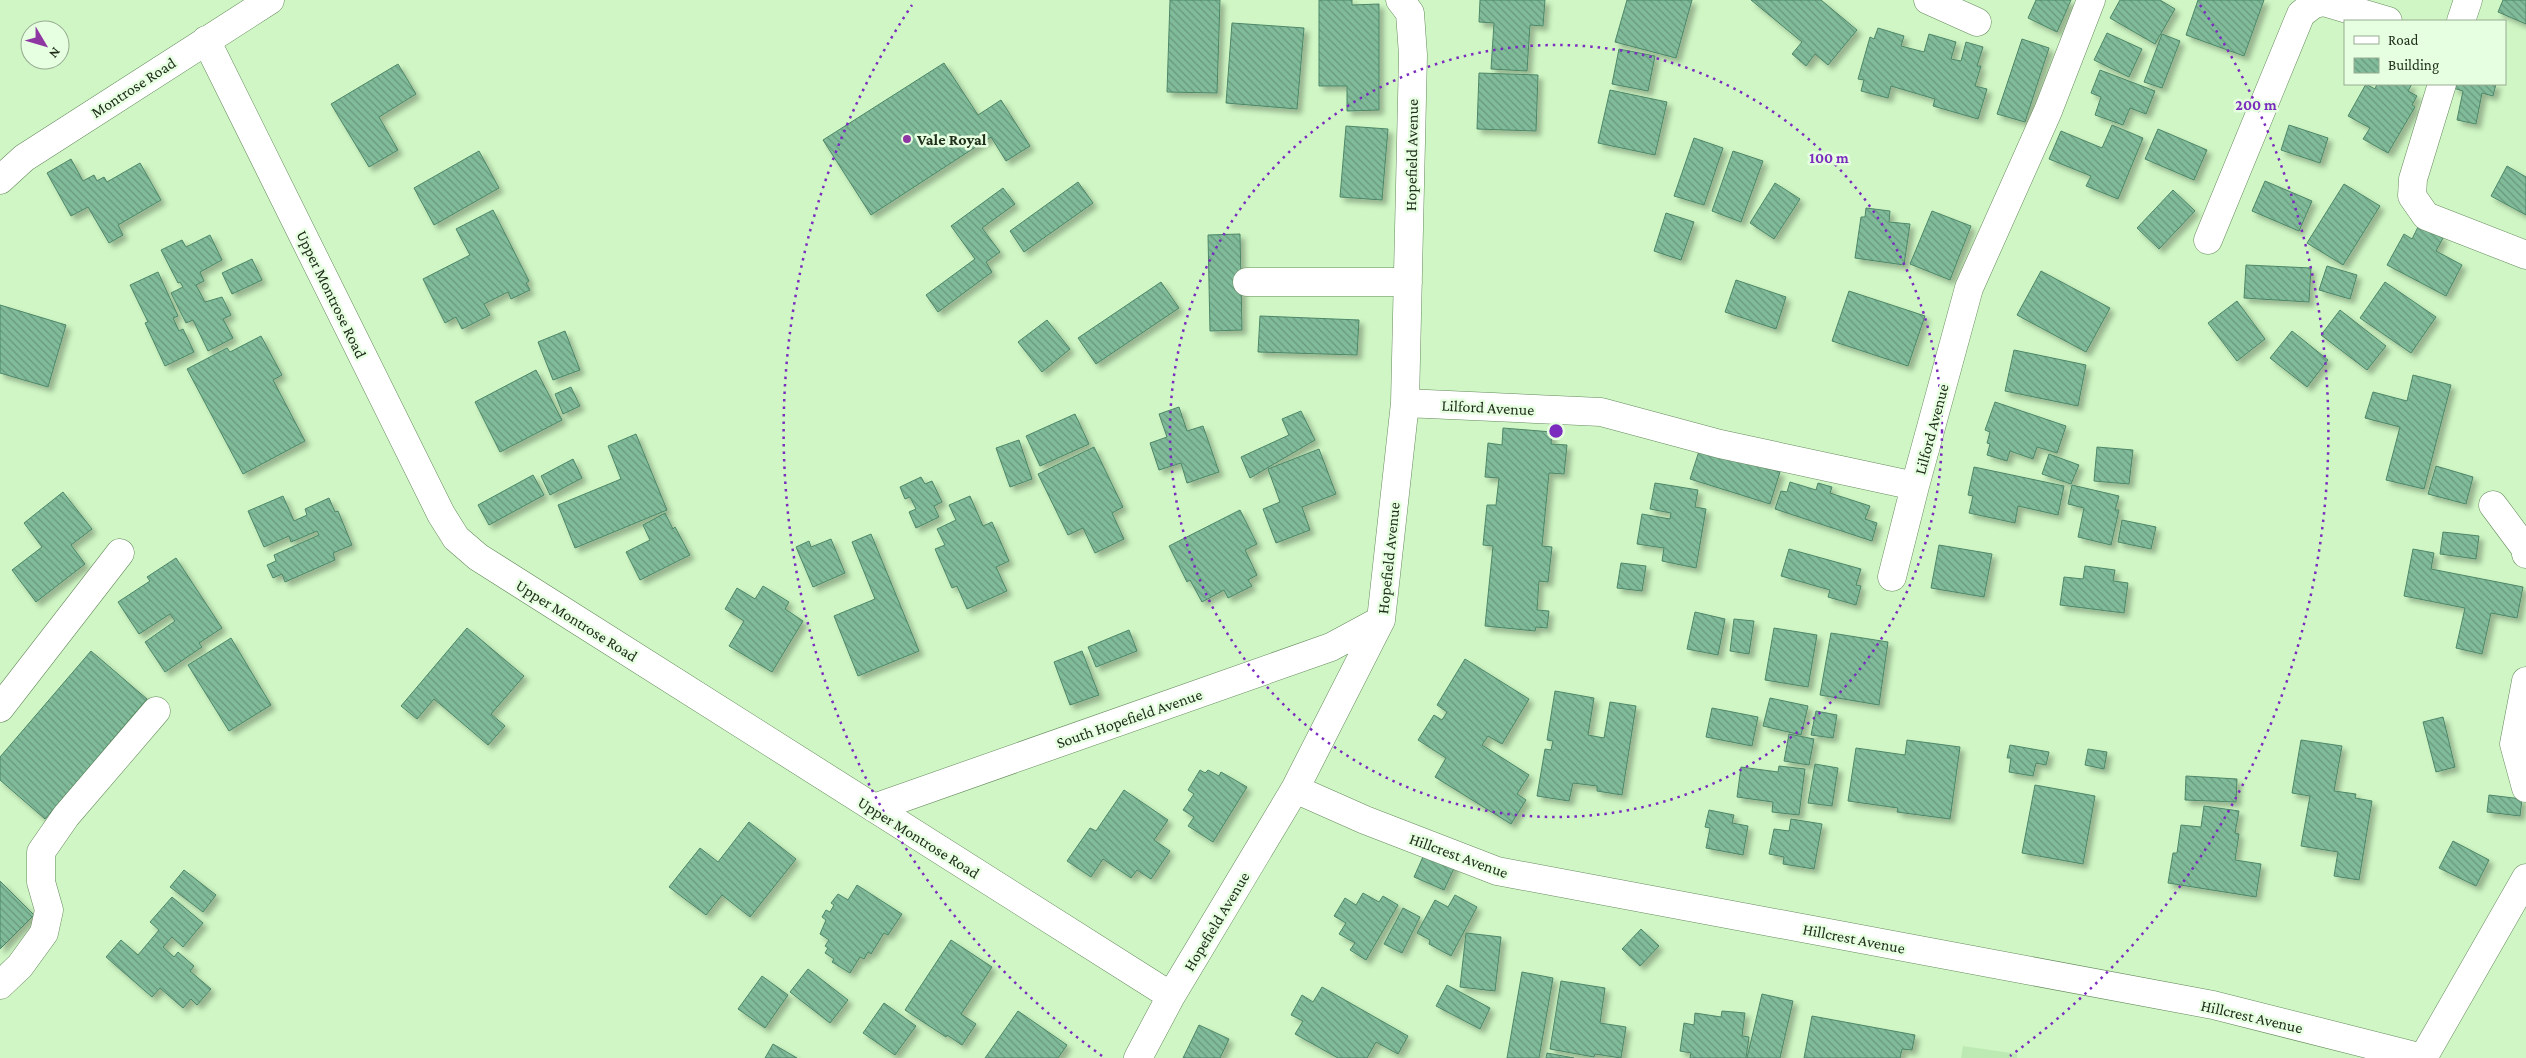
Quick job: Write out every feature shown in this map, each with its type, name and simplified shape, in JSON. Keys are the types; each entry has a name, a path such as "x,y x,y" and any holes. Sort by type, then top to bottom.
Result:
{"street":[{"name":"Montrose Road","path":"0,180 24,158 270,0"},
{"name":"Hopefield Avenue","path":"1138,1058 1172,996 1295,789 1381,620 1405,403 1413,55 1410,13 1400,0"},
{"path":"1928,0 1977,22"},
{"name":"Lilford Avenue","path":"1405,403 1601,412 1720,444 1915,486 1969,288 2048,111 2091,0"},
{"path":"2461,20 2468,0"},
{"path":"2208,240 2301,14 2314,4 2324,2 2385,20"},
{"name":"Upper Montrose Road","path":"206,40 441,514 456,538 478,557 1172,996"},
{"path":"2442,85 2413,178 2412,196 2426,216 2526,255"},
{"path":"1247,282 1408,282"},
{"path":"1892,577 1915,486"},
{"path":"2493,505 2525,548 2526,554"},
{"path":"0,708 120,553"},
{"name":"South Hopefield Avenue","path":"874,808 1332,647 1381,620"},
{"path":"2526,681 2514,744 2526,788"},
{"path":"0,985 20,966 44,933 49,910 41,882 41,852 66,816 156,710"},
{"name":"Hillcrest Avenue","path":"1295,789 1365,820 1497,871 2213,1005 2423,1058"},
{"path":"2423,1058 2526,878"}],"shaded area":[{"path":"1963,1046 2017,1054 2017,1058 1961,1058"}],"building":[{"path":"1170,0 1220,0 1217,93 1167,92"},
{"path":"1319,0 1352,0 1352,5 1379,4 1379,110 1347,111 1347,86 1319,86"},
{"path":"1480,0 1545,0 1543,26 1530,25 1527,71 1491,69 1494,23 1479,22"},
{"path":"1627,0 1692,0 1676,58 1615,42"},
{"path":"1751,0 1821,0 1857,30 1828,65 1815,54 1806,66 1792,54 1802,42"},
{"path":"2036,0 2071,0 2057,32 2028,18"},
{"path":"2120,0 2160,0 2175,9 2155,44 2110,18"},
{"path":"2198,0 2264,0 2244,56 2186,35"},
{"path":"2503,0 2526,0 2526,24 2498,12"},
{"path":"1232,23 1304,28 1297,109 1226,103"},
{"path":"1878,28 1904,36 1901,46 1924,52 1929,34 1956,42 1951,59 1961,61 1966,42 1983,47 1977,66 1981,66 1975,86 1987,89 1978,119 1933,106 1935,99 1891,86 1888,98 1861,91 1864,80 1858,79 1870,37 1874,39"},
{"path":"2107,33 2142,49 2129,77 2094,60"},
{"path":"2162,34 2180,41 2162,88 2144,82"},
{"path":"2022,39 2049,48 2025,122 1997,114"},
{"path":"1619,49 1655,56 1648,91 1612,84"},
{"name":"Vale Royal","path":"944,63 978,115 1001,100 1030,146 1006,161 991,137 871,215 823,140"},
{"path":"398,64 416,94 379,117 398,150 369,167 331,104"},
{"path":"2100,70 2155,91 2146,114 2130,108 2123,125 2095,115 2101,97 2091,93"},
{"path":"1479,73 1538,75 1536,131 1477,129"},
{"path":"2365,85 2375,89 2377,85 2411,85 2408,91 2417,96 2412,105 2415,107 2388,153 2363,139 2370,128 2348,116"},
{"path":"2454,85 2496,85 2493,96 2482,93 2476,124 2457,120 2463,91 2453,88"},
{"path":"1610,90 1667,102 1655,155 1598,143"},
{"path":"2112,125 2143,138 2118,199 2086,186 2091,176 2049,159 2061,131 2102,148"},
{"path":"2289,125 2328,138 2320,163 2281,150"},
{"path":"1346,126 1388,129 1382,200 1340,197"},
{"path":"2158,129 2207,150 2194,180 2145,159"},
{"path":"1694,138 1723,148 1704,205 1674,196"},
{"path":"479,151 499,188 434,225 414,188"},
{"path":"1733,151 1763,161 1741,222 1712,211"},
{"path":"71,159 83,181 94,175 97,181 104,177 107,182 140,163 161,200 118,225 123,235 109,243 88,207 71,216 47,173"},
{"path":"2507,166 2526,177 2526,215 2491,196"},
{"path":"2265,181 2312,201 2299,231 2252,211"},
{"path":"1078,182 1093,203 1024,252 1010,231"},
{"path":"1775,183 1800,199 1774,239 1750,223"},
{"path":"2344,184 2380,206 2343,265 2307,243"},
{"path":"1003,188 1015,204 982,228 1000,252 986,262 992,272 938,312 926,295 975,259 951,226"},
{"path":"2173,190 2195,211 2159,249 2137,228"},
{"path":"1866,208 1890,211 1889,222 1910,224 1904,265 1855,258 1861,217 1865,217"},
{"path":"493,210 529,281 526,283 530,290 511,299 508,292 484,304 490,315 462,329 456,317 445,323 423,279 470,255 456,229"},
{"path":"1932,211 1971,226 1950,280 1910,264"},
{"path":"1666,213 1694,222 1681,260 1654,251"},
{"path":"2419,225 2443,238 2436,251 2462,265 2446,296 2387,265 2404,234 2412,239"},
{"path":"1240,234 1242,330 1210,331 1208,235"},
{"path":"210,235 222,260 200,272 204,281 196,285 205,302 222,297 231,315 223,319 233,338 208,351 193,320 186,323 171,293 183,287 180,282 178,283 161,250 182,240 186,247"},
{"path":"252,259 262,280 232,294 222,273"},
{"path":"2246,265 2311,268 2309,302 2244,298"},
{"path":"2327,266 2357,275 2350,299 2319,290"},
{"path":"2041,271 2110,308 2086,352 2017,315"},
{"path":"158,272 178,316 173,318 179,331 183,329 194,352 165,366 145,323 148,322 130,285"},
{"path":"1736,280 1786,297 1776,329 1725,312"},
{"path":"1161,282 1179,308 1096,364 1078,338"},
{"path":"2385,282 2436,317 2411,353 2360,318"},
{"path":"1849,291 1925,316 1908,366 1832,341"},
{"path":"2237,301 2265,339 2237,361 2208,323"},
{"path":"0,305 66,325 48,387 0,373"},
{"path":"2340,310 2386,346 2367,370 2321,335"},
{"path":"1260,316 1359,320 1357,355 1258,352"},
{"path":"1047,320 1070,349 1042,372 1018,342"},
{"path":"565,331 580,370 553,380 538,342"},
{"path":"2292,331 2328,360 2307,387 2270,358"},
{"path":"261,336 282,375 273,380 305,441 243,474 187,369 227,348 230,352"},
{"path":"2014,350 2086,365 2078,406 2005,391"},
{"path":"536,370 562,420 500,452 475,402"},
{"path":"2413,375 2451,385 2424,489 2386,480 2400,427 2365,418 2373,392 2407,401"},
{"path":"571,387 580,406 563,414 555,394"},
{"path":"1995,402 2066,426 2057,453 2037,447 2033,459 2010,451 2007,461 1987,455 1990,444 1987,443 1990,432 1985,430"},
{"path":"1179,407 1187,431 1203,426 1219,472 1187,483 1181,463 1159,470 1150,443 1167,437 1159,414"},
{"path":"1301,411 1315,440 1250,478 1241,457 1289,435 1282,419"},
{"path":"1075,414 1089,444 1040,466 1026,436"},
{"path":"1503,428 1552,432 1551,444 1567,445 1564,474 1549,473 1542,546 1552,547 1548,582 1539,581 1537,610 1549,611 1547,628 1536,627 1535,631 1485,626 1493,546 1483,545 1487,505 1496,505 1499,478 1485,477 1488,443 1502,445"},
{"path":"636,434 667,510 575,548 558,505 621,479 608,446"},
{"path":"1019,440 1032,479 1010,487 996,448"},
{"path":"1094,447 1123,507 1112,513 1124,539 1095,553 1083,528 1068,535 1038,474"},
{"path":"2097,447 2133,450 2129,484 2094,481"},
{"path":"1700,448 1780,472 1770,504 1690,479"},
{"path":"1319,449 1336,494 1302,507 1310,530 1276,543 1263,509 1280,502 1268,469"},
{"path":"2049,454 2079,465 2071,484 2042,474"},
{"path":"573,459 582,478 550,495 541,476"},
{"path":"2436,466 2473,477 2466,504 2428,494"},
{"path":"1974,467 2064,486 2058,515 2018,506 2015,523 1969,513 1973,496 1968,495"},
{"path":"533,475 544,495 489,525 478,505"},
{"path":"921,477 925,484 932,481 942,502 934,506 939,517 916,528 909,512 916,509 910,497 905,499 900,487"},
{"path":"1790,482 1816,490 1818,483 1832,487 1830,493 1870,506 1865,519 1877,523 1872,541 1775,509 1781,491 1787,492"},
{"path":"1655,483 1698,490 1695,507 1706,509 1696,568 1662,561 1664,548 1637,544 1642,514 1670,519 1671,513 1650,509"},
{"path":"2072,485 2119,496 2115,510 2119,510 2111,545 2078,537 2084,508 2068,504"},
{"path":"63,492 92,529 71,545 85,564 36,602 12,570 42,547 24,523"},
{"path":"283,496 294,521 307,515 305,509 329,498 335,512 338,511 352,545 333,553 335,560 285,582 282,574 273,578 267,565 276,561 274,555 319,535 317,531 291,542 289,536 264,547 248,511"},
{"path":"970,496 983,526 992,522 1009,561 996,567 1007,591 967,609 957,586 952,588 935,549 945,545 937,529 956,520 949,505"},
{"path":"1240,510 1257,544 1245,550 1257,575 1248,580 1252,586 1228,598 1224,590 1202,602 1190,580 1187,582 1169,546"},
{"path":"665,513 690,555 640,580 626,552 650,540 643,525"},
{"path":"2122,520 2156,527 2151,549 2118,542"},
{"path":"2443,532 2479,536 2476,559 2440,554"},
{"path":"871,534 919,651 858,676 834,616 875,599 852,542"},
{"path":"831,539 845,573 813,587 796,547 809,541 811,547"},
{"path":"1939,545 1992,554 1984,597 1931,588"},
{"path":"1789,549 1861,569 1856,585 1861,586 1856,605 1828,597 1830,590 1781,576"},
{"path":"2413,549 2434,553 2431,569 2523,587 2517,618 2491,613 2482,654 2456,648 2465,608 2404,596"},
{"path":"176,558 222,628 199,643 202,647 165,672 145,642 175,621 170,614 139,634 118,602 150,581 147,577"},
{"path":"1621,563 1646,566 1642,591 1617,588"},
{"path":"2085,566 2115,570 2113,581 2128,583 2124,613 2060,605 2064,577 2083,579"},
{"path":"763,586 789,602 785,609 803,621 772,672 729,646 744,621 725,609 737,588 755,599"},
{"path":"1695,612 1725,619 1718,655 1687,649"},
{"path":"1734,619 1754,621 1749,654 1730,651"},
{"path":"467,628 524,676 491,714 505,726 488,745 434,699 417,719 401,706"},
{"path":"1774,628 1817,635 1808,687 1765,680"},
{"path":"1129,630 1137,651 1096,667 1088,647"},
{"path":"1831,633 1888,642 1879,705 1820,695"},
{"path":"231,638 271,705 229,731 188,665"},
{"path":"91,651 147,699 45,819 0,780 0,757"},
{"path":"1082,651 1099,695 1070,705 1054,662"},
{"path":"1465,659 1529,699 1502,744 1488,736 1482,745 1529,775 1517,794 1526,800 1511,824 1435,777 1446,758 1418,740 1434,715 1442,720 1447,712 1437,705"},
{"path":"1555,691 1594,698 1588,735 1604,738 1610,702 1636,706 1622,795 1597,791 1597,786 1573,783 1569,801 1537,796 1545,749 1551,750 1553,741 1547,740"},
{"path":"1770,698 1808,706 1801,735 1763,726"},
{"path":"1712,708 1758,717 1752,746 1706,737"},
{"path":"1816,711 1837,715 1833,738 1811,735"},
{"path":"2443,717 2455,767 2436,772 2423,722"},
{"path":"1789,734 1814,739 1809,765 1784,761"},
{"path":"1907,740 1960,747 1950,819 1897,812 1898,808 1848,801 1856,748 1905,755"},
{"path":"2301,740 2342,746 2334,791 2356,794 2355,798 2372,801 2359,880 2334,876 2338,852 2301,846 2310,796 2292,793"},
{"path":"2010,745 2049,752 2046,765 2036,763 2033,776 2009,772 2011,758 2007,758"},
{"path":"2088,749 2107,752 2104,769 2085,765"},
{"path":"1815,764 1838,768 1832,806 1808,803"},
{"path":"1779,766 1805,769 1799,815 1772,812 1773,802 1737,797 1741,767 1778,772"},
{"path":"1200,770 1205,773 1208,770 1219,776 1221,772 1247,787 1213,842 1188,826 1194,817 1183,810 1194,794 1188,790"},
{"path":"2186,776 2237,779 2236,802 2185,800"},
{"path":"2035,785 2095,796 2083,864 2022,853"},
{"path":"1124,790 1168,820 1154,840 1170,851 1151,879 1137,870 1131,878 1103,859 1091,877 1067,861 1090,828 1096,831"},
{"path":"2489,795 2522,799 2520,816 2487,812"},
{"path":"2204,806 2239,811 2235,833 2239,834 2235,860 2261,864 2256,897 2168,883 2173,853 2177,853 2181,825 2201,827"},
{"path":"1709,810 1734,815 1732,823 1748,826 1743,855 1706,848 1710,828 1705,827"},
{"path":"1791,819 1822,824 1814,869 1783,864 1784,857 1769,854 1774,829 1789,831"},
{"path":"749,822 796,859 750,917 722,895 706,915 669,887 700,848 718,862"},
{"path":"2453,841 2489,860 2476,886 2439,868"},
{"path":"1426,850 1456,864 1444,890 1414,877"},
{"path":"184,870 216,895 203,912 170,887"},
{"path":"0,881 34,915 0,949"},
{"path":"857,885 902,914 888,935 884,933 871,954 868,952 864,959 860,957 850,973 832,962 834,959 825,953 828,948 825,946 829,940 820,934 826,920 822,917 826,910 830,912 834,905 831,903 838,894 848,900"},
{"path":"1363,893 1379,902 1383,896 1398,905 1366,960 1350,950 1355,943 1339,934 1346,923 1334,916 1345,898 1356,905"},
{"path":"1455,895 1477,907 1451,956 1429,944 1430,940 1417,933 1435,900 1448,907"},
{"path":"172,897 203,923 183,947 172,937 163,947 174,957 178,952 194,966 190,971 211,989 197,1005 191,999 183,1008 160,988 152,997 106,957 121,940 138,955 159,930 150,922"},
{"path":"1403,908 1420,917 1402,953 1384,944"},
{"path":"1641,929 1659,946 1640,966 1622,949"},
{"path":"1466,933 1501,937 1495,991 1460,987"},
{"path":"951,940 992,967 961,1014 976,1024 962,1045 947,1035 946,1037 905,1010"},
{"path":"808,969 848,1000 830,1023 790,992"},
{"path":"1522,972 1553,978 1539,1058 1507,1058"},
{"path":"762,976 788,995 765,1028 738,1009"},
{"path":"1561,981 1605,988 1600,1023 1626,1027 1621,1058 1595,1054 1594,1057 1550,1049"},
{"path":"1447,985 1490,1008 1480,1029 1436,1006"},
{"path":"1322,987 1408,1036 1398,1054 1376,1042 1367,1058 1338,1058 1295,1034 1303,1021 1291,1015 1302,995 1313,1002"},
{"path":"1762,994 1793,1001 1780,1058 1747,1058"},
{"path":"884,1003 916,1026 895,1055 863,1033"},
{"path":"1018,1011 1067,1045 1058,1058 985,1058"},
{"path":"1722,1011 1745,1013 1742,1036 1749,1037 1746,1058 1690,1058 1691,1053 1680,1051 1684,1023 1694,1025 1695,1013 1721,1017"},
{"path":"1812,1016 1915,1035 1912,1050 1902,1049 1900,1058 1804,1058"},
{"path":"1199,1025 1229,1039 1220,1058 1183,1058"},
{"path":"773,1044 797,1058 765,1058"},
{"path":"1547,1053 1574,1058 1546,1058"}],"place":[{"name":"Vale Royal","path":"907,139"}]}
